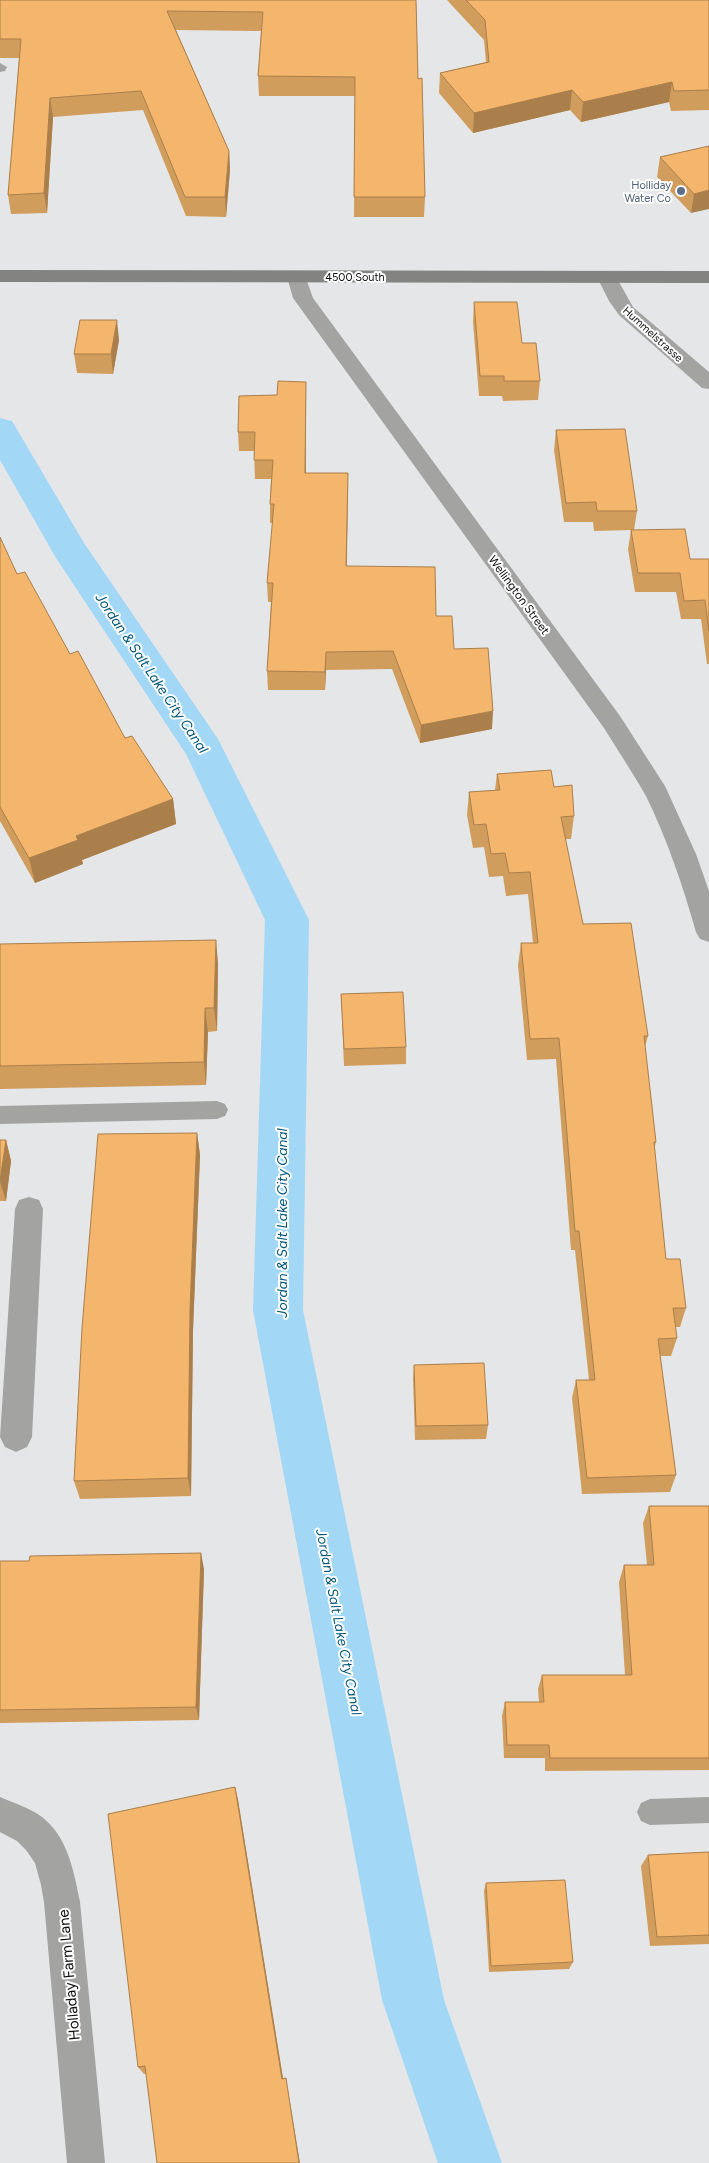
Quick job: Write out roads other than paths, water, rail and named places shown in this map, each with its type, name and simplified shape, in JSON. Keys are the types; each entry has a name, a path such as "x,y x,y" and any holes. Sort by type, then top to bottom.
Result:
{"main road":[{"name":"4500 South","path":"0,276 709,277"}],"street":[{"name":"Wellington Street","path":"297,277 303,298 612,722 638,762 663,807 686,860 709,932"},
{"name":"Hummelstrasse","path":"607,277 619,302 626,310 709,383"},
{"path":"16,1437 11,1323 29,1208"},
{"name":"Holladay Farm Lane","path":"0,1814 20,1822 41,1838 54,1864 62,1902 86,2163"}],"lane":[{"path":"0,1115 217,1110"},
{"path":"650,1812 709,1810"}],"waterway":[{"name":"Jordan & Salt Lake City Canal","path":"0,429 69,549 204,749 287,920 278,1310 413,2000 470,2163"}],"place":[{"name":"Holliday Water Co","path":"681,191"}]}
